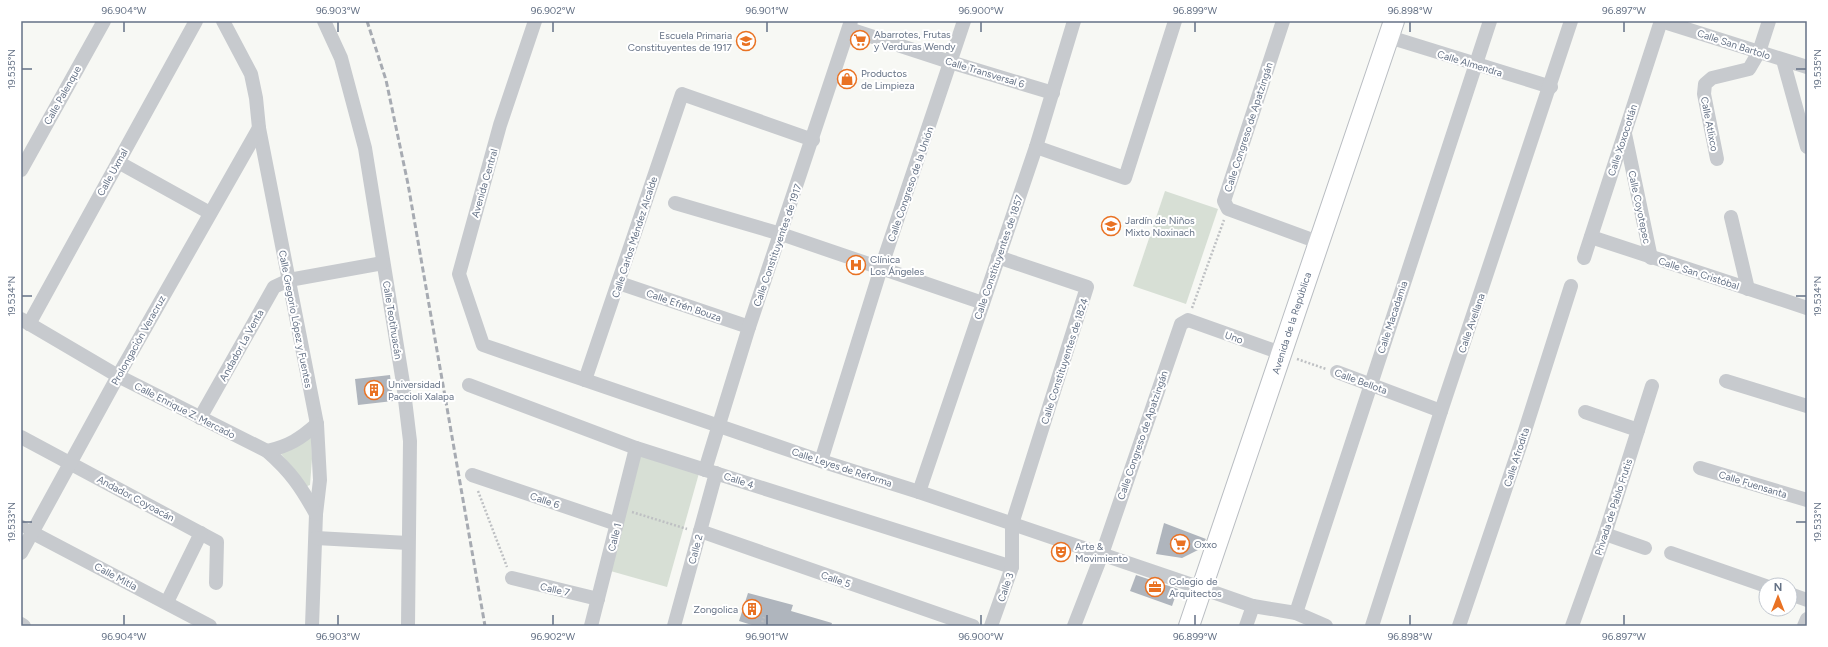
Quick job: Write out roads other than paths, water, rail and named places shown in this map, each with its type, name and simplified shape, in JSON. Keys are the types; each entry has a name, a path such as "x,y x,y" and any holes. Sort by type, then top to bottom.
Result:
{"main road":[{"name":"Avenida de la República","path":"1189,626 1318,242 1392,29"}],"street":[{"name":"Calle Palenque","path":"21,170 104,21"},
{"name":"Calle Uxmal","path":"25,321 118,162 196,21"},
{"name":"Calle Gregorio López y Fuentes","path":"222,21 251,74 256,98 258,128 317,424 320,480 316,514 312,626"},
{"name":"Calle Teotihuacán","path":"324,21 341,58 365,148 403,383 410,441 408,626"},
{"name":"Avenida Central","path":"483,346 459,274 500,125 535,21"},
{"name":"Calle Congreso de la Unión","path":"821,461 881,268 964,21"},
{"name":"Calle Constituyentes de 1857","path":"919,492 1036,147 1074,21"},
{"path":"1036,147 1124,178 1175,21"},
{"name":"Calle Congreso de Apatzingán","path":"1283,21 1224,201 1228,209 1318,242"},
{"name":"Calle Macadamia","path":"1296,613 1490,21"},
{"name":"Calle Avellana","path":"1372,626 1441,411 1571,21"},
{"name":"Calle San Bartolo","path":"1661,21 1807,67"},
{"name":"Calle Xoxocotlán","path":"1584,258 1661,21"},
{"path":"1759,52 1769,21"},
{"name":"Calle Transversal 6","path":"850,25 950,62 1053,93"},
{"name":"Calle Constituyentes de 1917","path":"711,471 718,426 749,327 813,140 850,25"},
{"name":"Calle Almendra","path":"1392,29 1476,65 1550,87"},
{"name":"Calle Atlixco","path":"1717,158 1704,94 1705,84 1712,78 1748,69 1759,52"},
{"path":"1783,60 1807,147"},
{"name":"Calle Carlos Méndez Alcalde","path":"585,380 682,94 813,140"},
{"name":"Prolongación Veracruz","path":"21,553 27,529 71,463 118,376 258,128"},
{"name":"Calle Coyotepec","path":"1624,134 1651,258"},
{"path":"118,162 210,213"},
{"path":"675,203 781,234 983,303"},
{"path":"1731,217 1748,289"},
{"name":"Calle San Cristóbal","path":"1591,237 1651,258 1807,308"},
{"name":"Calle Constituyentes de 1824","path":"998,257 1087,287 1012,524"},
{"path":"289,280 383,262"},
{"name":"Andador La Venta","path":"200,418 274,287 289,280"},
{"name":"Calle Efrén Bouza","path":"619,283 749,327"},
{"name":"Calle Afrodita","path":"1459,626 1520,446 1571,286"},
{"name":"Calle Congreso de Apatzingán","path":"1074,626 1102,554 1181,324 1188,320"},
{"name":"Uno","path":"1188,320 1281,353"},
{"name":"Calle Enrique Z. Mercado","path":"25,321 118,376 267,452 286,467 299,483 316,514"},
{"name":"Calle Leyes de Reforma","path":"483,346 1253,606 1296,613 1326,626"},
{"name":"Calle Bellota","path":"1337,372 1441,411"},
{"path":"1726,381 1807,406"},
{"name":"Calle 4","path":"469,385 636,448 1012,567"},
{"name":"Privada de Pablo Frutis","path":"1572,626 1605,534 1652,386"},
{"path":"1585,412 1638,430"},
{"path":"267,452 285,447 301,438 317,424"},
{"name":"Andador Coyoacán","path":"21,437 217,542 216,583"},
{"name":"Calle 1","path":"591,626 636,448"},
{"name":"Calle Fuensanta","path":"1700,468 1807,500"},
{"name":"Calle 2","path":"674,626 699,534 711,471"},
{"name":"Calle 6","path":"472,475 617,524"},
{"name":"Calle 3","path":"991,626 1012,567 1012,524"},
{"name":"Calle Mitla","path":"27,529 210,626"},
{"path":"167,602 201,533"},
{"name":"Calle 5","path":"699,534 973,626"},
{"path":"1605,534 1645,548"},
{"path":"316,538 408,543"},
{"path":"1671,553 1758,583"},
{"name":"Calle 7","path":"512,578 598,599"},
{"path":"1246,626 1253,606"},
{"path":"1804,626 1807,619"}],"railway":[{"path":"367,21 386,80 408,184 485,626"}],"place":[{"name":"Abarrotes, Frutas y Verduras Wendy","path":"860,40"},
{"name":"Escuela Primaria Constituyentes de 1917","path":"746,41"},
{"name":"Productos de Limpieza","path":"847,79"},
{"name":"Jardín de Niños Mixto Noxinach","path":"1111,226"},
{"name":"Clínica Los Ángeles","path":"856,265"},
{"name":"Universidad Paccioli Xalapa","path":"374,390"},
{"name":"Oxxo","path":"1180,544"},
{"name":"Arte & Movimiento","path":"1061,552"},
{"name":"Colegio de Arquitectos","path":"1155,587"},
{"name":"Zongolica","path":"752,609"}]}
